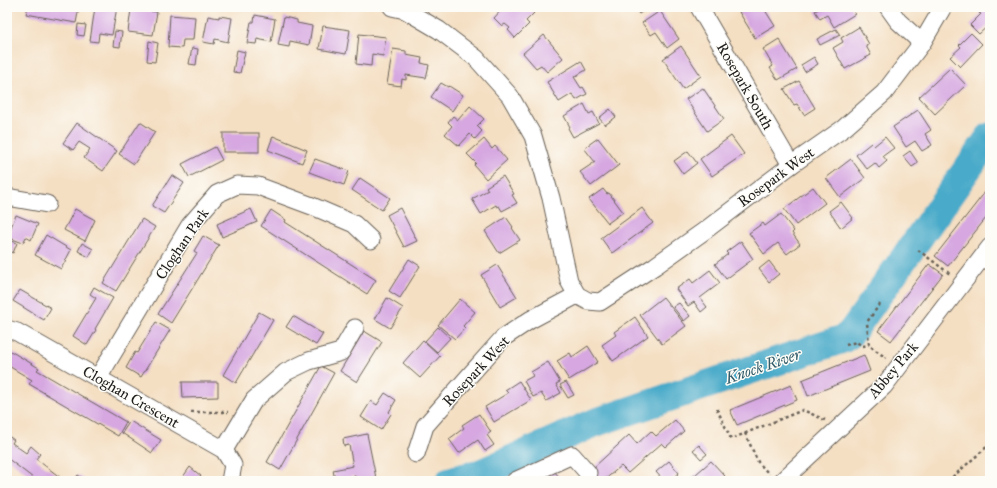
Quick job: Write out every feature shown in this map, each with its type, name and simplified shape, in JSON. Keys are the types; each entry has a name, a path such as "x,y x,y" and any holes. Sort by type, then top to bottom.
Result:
{"street":[{"path":"392,7 405,10 445,34 476,58 510,96 533,136 551,198 569,281 577,295"},
{"name":"Rosepark South","path":"699,7 791,165"},
{"path":"888,7 898,21 922,43"},
{"name":"Rosepark West","path":"416,454 425,426 503,338 530,320 577,295 588,301 600,302 655,266 707,229 791,165 844,128 884,93 922,43 943,7"},
{"name":"Cloghan Park","path":"98,378 190,225 217,194 237,185 258,186 312,206 354,224 371,240"},
{"path":"7,197 47,204"},
{"name":"Abbey Park","path":"776,479 840,427 884,386 990,247"},
{"path":"230,481 233,465 224,450 254,400 286,372 309,361 341,352 355,328"},
{"name":"Cloghan Crescent","path":"7,329 17,332 224,450"},
{"path":"515,481 572,455 588,473"}],"path":[{"path":"918,250 962,283"},
{"path":"880,304 867,322 869,345 898,368"},
{"path":"846,345 856,342 863,346 869,345"},
{"path":"717,409 731,439 804,410 840,427"},
{"path":"169,419 181,412 235,412 246,414"},
{"path":"745,434 758,462 776,479"},
{"path":"948,481 990,444"}],"building":[{"path":"28,7 79,7 76,23 26,14"},
{"path":"95,7 117,7 112,35 99,33 98,42 90,41"},
{"path":"504,7 527,7 534,13 526,21 529,24 515,38 508,30 510,28 505,24 502,26 494,18"},
{"path":"634,7 649,7 639,14"},
{"path":"748,7 763,7 775,26 755,38 739,12"},
{"path":"822,7 851,7 855,14 834,27 827,15 820,19 815,11"},
{"path":"984,7 990,7 990,24 979,34 970,25 981,14 979,13"},
{"path":"131,9 157,12 153,35 128,32"},
{"path":"660,11 679,39 667,48 656,32 651,35 642,23"},
{"path":"170,15 195,17 193,40 183,40 182,48 168,47"},
{"path":"255,15 275,19 271,42 257,39 256,44 247,43 251,22 254,22"},
{"path":"208,16 232,18 228,42 215,39 214,44 203,42"},
{"path":"284,17 297,20 297,23 312,26 309,45 290,41 289,47 278,45"},
{"path":"78,24 86,25 84,36 77,35"},
{"path":"323,26 350,30 346,54 319,49"},
{"path":"859,27 869,44 866,46 871,55 845,69 833,48 843,42 841,38"},
{"path":"836,29 840,35 820,45 817,39"},
{"path":"115,31 122,32 120,47 113,46"},
{"path":"971,33 982,44 960,67 950,57 961,47 959,45"},
{"path":"359,34 386,37 383,56 372,54 371,66 356,64"},
{"path":"544,35 563,58 547,72 541,65 536,68 523,53"},
{"path":"779,39 797,69 778,80 770,68 773,66 763,49"},
{"path":"149,41 158,43 155,62 147,61"},
{"path":"681,46 701,76 683,89 663,59"},
{"path":"192,48 198,49 196,65 189,64"},
{"path":"393,49 406,51 406,55 422,58 421,63 429,65 426,78 406,75 406,80 402,79 401,86 387,84"},
{"path":"237,50 245,52 240,73 233,72"},
{"path":"814,57 818,64 805,72 801,65"},
{"path":"581,61 586,70 574,77 587,94 576,100 572,94 559,102 547,82"},
{"path":"950,68 966,85 935,114 919,97"},
{"path":"799,81 815,108 804,115 797,104 794,105 784,89"},
{"path":"441,83 463,95 452,111 431,97"},
{"path":"703,88 724,119 707,131 686,99"},
{"path":"584,104 589,114 593,112 599,123 573,137 564,116"},
{"path":"470,106 484,119 477,126 482,131 475,139 470,134 459,146 445,134 452,126 448,122 453,116 458,120"},
{"path":"610,109 616,117 605,125 599,118"},
{"path":"918,110 931,130 925,134 932,145 922,151 915,141 906,147 893,127"},
{"path":"140,122 155,132 134,164 119,154"},
{"path":"77,123 117,151 103,171 84,158 90,149 79,142 73,150 63,143"},
{"path":"223,133 259,133 259,152 223,152"},
{"path":"273,136 307,150 302,163 268,150"},
{"path":"731,136 744,154 712,176 700,159"},
{"path":"885,137 894,148 883,156 887,161 879,168 875,163 867,169 856,155 871,143 874,146"},
{"path":"598,138 619,165 591,186 580,172 595,162 584,148"},
{"path":"484,139 492,149 495,146 507,160 486,179 474,165 476,163 467,154"},
{"path":"215,147 222,160 189,177 182,164"},
{"path":"688,151 697,163 683,174 674,161"},
{"path":"910,151 918,163 912,167 903,156"},
{"path":"315,159 349,171 344,185 309,172"},
{"path":"851,159 865,178 840,197 826,178"},
{"path":"172,175 184,183 164,213 152,206"},
{"path":"503,176 514,194 512,195 517,203 502,211 499,206 497,207 496,205 481,214 472,199 488,190 486,187"},
{"path":"360,178 390,198 382,210 352,190"},
{"path":"813,187 825,203 796,225 784,209"},
{"path":"989,187 990,213 948,266 935,256"},
{"path":"603,189 607,194 609,193 623,212 608,223 589,199"},
{"path":"841,202 853,218 841,228 829,211"},
{"path":"400,208 417,241 404,247 387,215"},
{"path":"642,208 653,223 612,253 601,238"},
{"path":"75,209 95,220 85,241 64,230"},
{"path":"251,209 257,222 222,237 217,224"},
{"path":"271,210 286,220 285,222 376,280 367,294 261,226"},
{"path":"781,214 794,231 792,233 800,244 787,254 778,243 764,254 749,233 763,223 765,226"},
{"path":"16,215 38,224 31,240 26,237 23,243 7,237"},
{"path":"506,217 520,240 499,253 485,231"},
{"path":"142,219 155,227 116,291 103,283"},
{"path":"46,235 71,250 61,269 35,255"},
{"path":"203,236 219,245 171,323 158,314 197,253 194,251"},
{"path":"7,239 17,243 13,253 7,250"},
{"path":"741,241 753,259 726,279 715,264 728,254 726,252"},
{"path":"82,243 93,249 89,257 78,251"},
{"path":"409,259 420,266 400,298 389,291"},
{"path":"769,261 779,274 769,282 759,269"},
{"path":"929,264 943,274 891,341 878,331"},
{"path":"497,265 517,297 500,307 481,275"},
{"path":"710,270 720,283 700,298 707,307 701,312 694,302 688,306 676,289 690,279 693,283"},
{"path":"94,287 113,298 87,345 73,336 96,298 90,294"},
{"path":"20,290 51,308 44,320 13,301"},
{"path":"663,297 686,326 662,344 640,315"},
{"path":"387,298 403,308 390,328 375,319"},
{"path":"460,299 475,312 463,326 465,328 455,339 438,325"},
{"path":"679,303 690,316 684,321 673,307"},
{"path":"259,312 273,320 236,383 223,375"},
{"path":"293,316 323,334 316,345 286,327"},
{"path":"635,317 648,336 613,361 602,345 616,335 614,332"},
{"path":"156,322 170,330 141,377 126,368 135,352 137,353"},
{"path":"438,327 450,338 437,352 425,341"},
{"path":"364,331 382,342 357,382 340,371"},
{"path":"423,340 440,356 420,378 403,363"},
{"path":"588,346 598,362 569,380 557,361 570,353 572,357"},
{"path":"7,349 39,368 37,370 126,422 118,436 29,384 32,380 7,365"},
{"path":"864,355 870,371 808,396 802,380"},
{"path":"548,362 560,382 556,384 561,393 546,401 541,393 533,397 524,381 533,376 531,372"},
{"path":"321,366 334,373 280,470 267,462"},
{"path":"519,381 531,400 494,422 485,407 508,393 505,390"},
{"path":"182,382 218,382 218,397 183,398"},
{"path":"566,382 574,395 568,398 560,385"},
{"path":"791,385 797,400 737,425 730,410"},
{"path":"385,393 396,400 389,412 391,414 381,430 361,417 371,401 377,405"},
{"path":"479,414 491,432 487,435 494,445 485,451 478,440 459,453 449,439 464,428 462,425"},
{"path":"675,420 684,431 666,447 662,443 628,473 621,466 603,481 583,481 595,470 593,468 629,435 637,444 651,431 656,436"},
{"path":"130,421 161,440 152,453 122,433"},
{"path":"367,434 376,478 357,481 355,476 335,480 333,470 353,466 349,445 344,446 343,439"},
{"path":"7,435 14,440 12,443 26,453 31,446 40,454 36,459 65,481 37,481 7,458"},
{"path":"699,445 707,454 701,459 693,450"},
{"path":"669,461 679,473 670,481 664,481 656,472"},
{"path":"711,461 725,476 720,481 688,481"},
{"path":"190,467 201,476 197,481 180,481"},
{"path":"553,470 563,481 541,481"},
{"path":"78,475 87,481 73,481"}],"waterway":[{"name":"Knock River","path":"450,481 481,473 594,423 843,339 854,329 990,137"}]}
